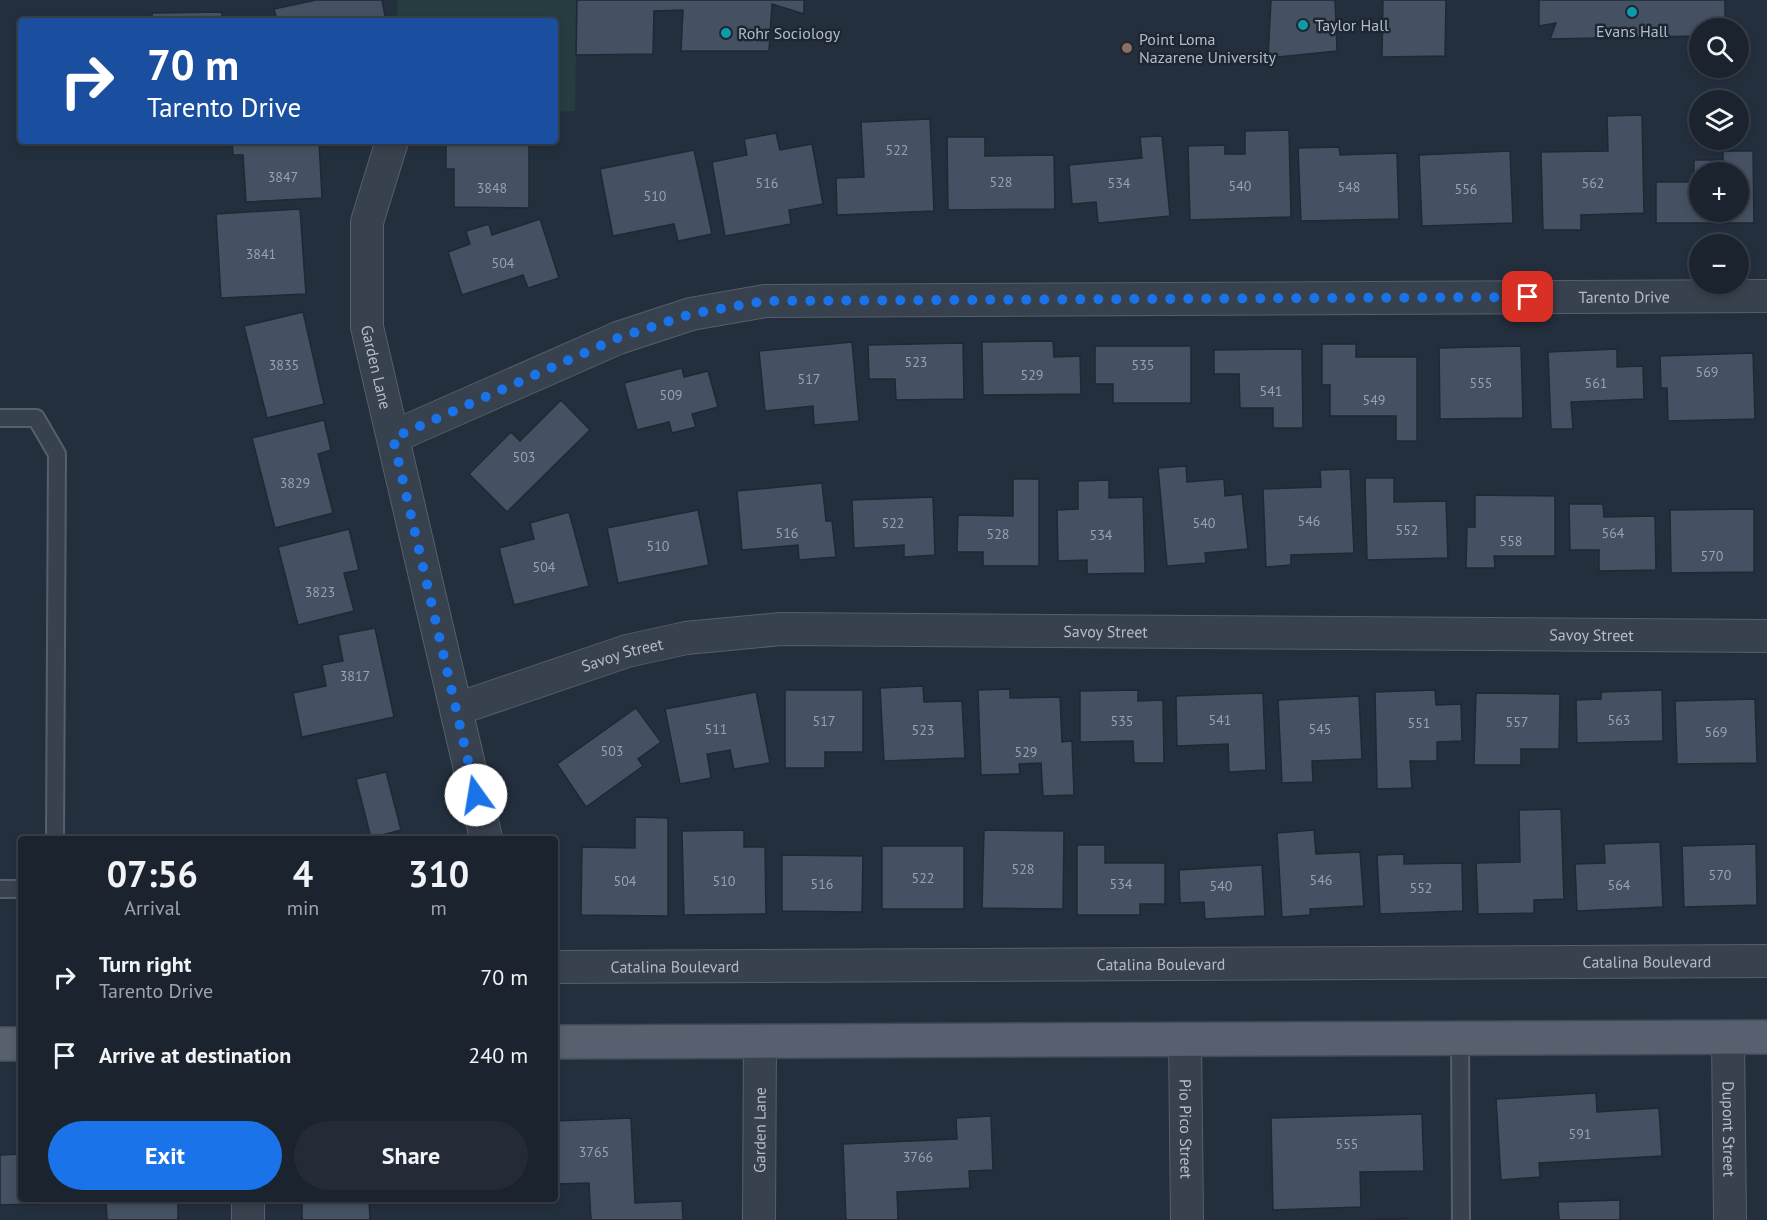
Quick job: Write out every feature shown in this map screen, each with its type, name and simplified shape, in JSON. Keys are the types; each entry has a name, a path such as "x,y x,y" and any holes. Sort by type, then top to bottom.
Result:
{"main road":[{"path":"558,1042 1767,1037"},
{"path":"0,1044 18,1044"}],"street":[{"name":"Garden Lane","path":"391,144 367,222 367,327 486,836"},
{"name":"Tarento Drive","path":"393,438 618,338 691,314 765,301 1767,296"},
{"name":"Savoy Street","path":"457,709 627,651 686,638 781,629 1767,636"},
{"name":"Catalina Boulevard","path":"558,967 1767,961"},
{"name":"Dupont Street","path":"1728,1037 1730,1220"},
{"name":"Pio Pico Street","path":"1185,1039 1186,1220"},
{"name":"Garden Lane","path":"759,1220 760,1041"},
{"path":"248,1202 248,1220"}],"lane":[{"path":"0,418 36,418 57,454 55,836"},
{"path":"0,889 18,889"},
{"path":"1460,1038 1461,1220"}],"green space":[{"path":"398,0 577,0 575,111 558,112 558,18 396,18"}],"building":[{"path":"316,0 382,0 385,18 276,18 274,9"},
{"name":"Rohr Sociology","path":"577,0 804,0 804,14 772,4 769,51 681,51 683,10 654,11 653,54 576,55"},
{"name":"Taylor Hall","path":"1271,0 1335,0 1337,51 1268,58"},
{"name":"Taylor Hall","path":"1383,0 1446,0 1445,56 1382,57"},
{"name":"Evans Hall","path":"1539,0 1725,0 1725,18 1689,18 1689,36 1550,39 1556,23 1539,26"},
{"path":"222,12 222,18 152,18 152,13"},
{"path":"1642,115 1644,213 1581,215 1581,230 1543,230 1541,152 1608,151 1607,116"},
{"path":"930,119 934,211 837,215 836,178 864,177 861,122"},
{"path":"1289,130 1291,217 1190,220 1188,146 1225,145 1225,154 1245,154 1245,131"},
{"path":"776,133 780,150 812,144 823,204 789,210 791,224 725,236 712,162 747,155 744,139"},
{"path":"1162,136 1170,216 1098,223 1096,202 1072,204 1069,165 1142,158 1140,137"},
{"path":"947,137 985,137 985,156 1054,155 1055,209 948,210"},
{"path":"232,144 319,144 322,198 246,202 243,155 233,155"},
{"path":"446,144 529,144 529,208 454,207 454,169 446,169"},
{"path":"1339,147 1340,155 1397,153 1399,219 1301,221 1298,148"},
{"path":"694,150 712,234 678,241 674,224 613,236 600,169"},
{"path":"1510,151 1513,223 1422,226 1419,155"},
{"path":"1723,151 1753,151 1754,223 1656,223 1656,182 1689,182 1689,222 1749,222 1749,162 1694,162 1694,160 1723,160"},
{"path":"300,209 306,294 221,298 216,214"},
{"path":"540,219 559,278 528,288 523,275 462,295 448,252 470,244 466,231 489,224 492,235"},
{"path":"303,312 324,404 267,418 244,326"},
{"path":"1053,341 1054,357 1080,356 1081,394 983,395 982,342"},
{"path":"852,342 859,421 814,425 813,406 765,411 759,351"},
{"path":"963,343 964,399 896,400 895,379 869,379 868,345"},
{"path":"1322,344 1356,344 1356,357 1417,357 1417,441 1396,441 1396,416 1330,416 1330,385 1322,385"},
{"path":"1095,346 1191,346 1191,403 1113,403 1113,384 1095,384"},
{"path":"1521,346 1523,418 1440,419 1439,348"},
{"path":"1302,349 1303,428 1273,428 1273,408 1240,408 1239,374 1214,374 1214,350"},
{"path":"1617,349 1617,367 1643,366 1644,399 1571,402 1573,429 1551,429 1548,352"},
{"path":"1753,353 1755,419 1668,421 1667,388 1661,388 1660,356"},
{"path":"682,368 684,377 708,371 718,407 692,414 696,427 672,433 669,422 637,430 624,383"},
{"path":"561,400 590,430 507,512 469,474 511,432 520,441"},
{"path":"324,420 331,450 318,454 333,513 275,528 252,438"},
{"path":"1186,466 1187,482 1224,479 1225,496 1242,494 1248,549 1205,553 1206,563 1167,566 1158,468"},
{"path":"1350,469 1354,553 1291,555 1291,565 1266,567 1263,489 1321,487 1320,470"},
{"path":"1365,478 1394,478 1394,502 1446,501 1448,558 1367,560"},
{"path":"1013,479 1039,479 1039,566 983,566 983,552 957,552 958,515 1013,516"},
{"path":"1109,480 1109,498 1143,497 1145,573 1087,574 1087,560 1058,561 1057,510 1078,509 1078,481"},
{"path":"822,483 826,521 832,521 836,557 799,560 798,545 742,550 737,491"},
{"path":"1475,495 1555,496 1555,556 1494,556 1495,568 1466,568 1467,527 1475,527"},
{"path":"933,497 935,555 904,557 904,545 854,548 852,500"},
{"path":"1569,504 1603,504 1604,517 1655,516 1656,570 1599,571 1599,550 1570,550"},
{"path":"1754,509 1754,572 1671,573 1670,510"},
{"path":"698,510 709,565 618,583 607,528"},
{"path":"569,512 589,586 514,605 499,548 534,539 530,523"},
{"path":"349,529 359,570 344,573 354,611 298,625 278,547"},
{"path":"375,628 394,717 302,737 293,693 326,686 322,665 343,661 338,635"},
{"path":"923,686 924,702 962,701 965,758 884,761 880,688"},
{"path":"1010,689 1010,698 1060,697 1062,742 1072,741 1074,795 1043,796 1041,763 1019,764 1020,774 981,775 978,690"},
{"path":"785,690 863,690 863,752 825,752 825,768 785,768"},
{"path":"1138,690 1138,701 1163,700 1164,763 1134,763 1133,741 1080,742 1080,691"},
{"path":"1435,690 1436,705 1461,704 1462,741 1437,742 1437,761 1410,761 1412,788 1377,789 1375,692"},
{"path":"1662,690 1663,741 1577,743 1576,700 1601,699 1601,692"},
{"path":"756,692 770,763 734,769 730,750 707,754 711,778 680,784 665,709"},
{"path":"1263,693 1266,770 1229,772 1228,744 1177,746 1176,696"},
{"path":"1476,693 1560,694 1559,749 1521,749 1521,765 1474,765"},
{"path":"1359,696 1362,759 1312,761 1313,782 1282,783 1278,700"},
{"path":"1755,699 1757,763 1677,764 1675,701"},
{"path":"636,708 661,742 638,759 643,766 586,807 557,764"},
{"path":"386,772 401,830 370,836 356,779"},
{"path":"1561,809 1564,899 1534,900 1534,913 1478,914 1476,863 1520,862 1519,810"},
{"path":"635,817 668,818 668,916 581,915 582,847 635,848"},
{"path":"744,830 744,847 765,847 766,914 684,915 682,831"},
{"path":"984,830 1064,831 1063,909 982,908"},
{"path":"1314,830 1316,854 1360,852 1364,906 1310,909 1310,915 1282,917 1277,833"},
{"path":"1660,842 1663,907 1577,911 1575,864 1605,863 1604,844"},
{"path":"1756,844 1757,905 1684,907 1682,846"},
{"path":"1077,845 1105,845 1105,863 1165,863 1165,904 1140,904 1140,915 1077,915"},
{"path":"882,846 964,846 964,909 882,909"},
{"path":"1404,854 1404,864 1462,863 1463,911 1380,914 1377,855"},
{"path":"782,855 863,856 862,912 782,911"},
{"path":"1262,865 1265,916 1205,919 1204,902 1180,903 1179,870"},
{"path":"1596,1093 1597,1112 1659,1108 1662,1156 1539,1163 1540,1177 1501,1180 1496,1099"},
{"path":"1422,1114 1424,1171 1360,1172 1361,1207 1273,1210 1271,1118"},
{"path":"991,1116 993,1170 969,1171 970,1188 897,1192 898,1220 846,1220 843,1144 957,1139 956,1118"},
{"path":"631,1118 635,1203 682,1201 683,1220 591,1220 589,1183 558,1184 558,1121"},
{"path":"18,1154 18,1202 36,1202 36,1204 0,1205 0,1155"},
{"path":"1620,1200 1620,1220 1559,1220 1558,1202"},
{"path":"106,1202 178,1202 178,1220 107,1220"},
{"path":"302,1202 369,1202 370,1220 302,1220"},
{"path":"1408,1218 1408,1220 1371,1220"}],"place":[{"name":"Evans Hall","path":"1632,12"},
{"name":"Taylor Hall","path":"1303,25"},
{"name":"Rohr Sociology","path":"726,33"},
{"name":"Point Loma Nazarene University","path":"1127,48"}],"route":[{"path":"476,795 393,438 618,338 691,314 765,301 1528,297"}]}
